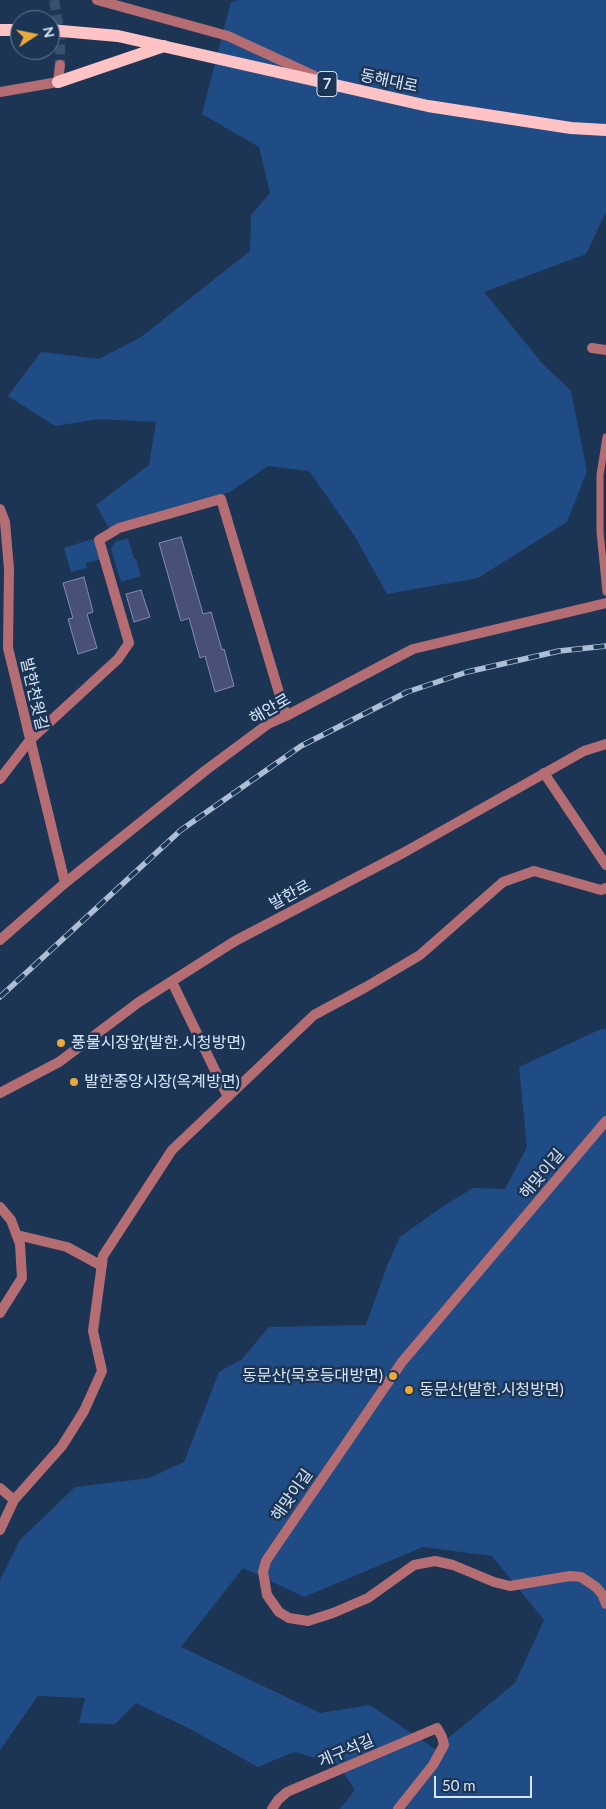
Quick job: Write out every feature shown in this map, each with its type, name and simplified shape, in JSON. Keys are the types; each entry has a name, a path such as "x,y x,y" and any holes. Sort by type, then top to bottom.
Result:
{"main road":[{"name":"동해대로","path":"60,31 118,36 428,106 570,128 606,130"},
{"path":"58,82 165,46"}],"street":[{"path":"97,0 228,36 338,86"},
{"path":"0,92 58,82 60,66"},
{"path":"592,348 606,350"},
{"path":"0,779 30,740 118,659 129,643 99,540 119,528 222,500 286,716"},
{"name":"발한천윗길","path":"0,509 5,522 9,568 8,648 65,883"},
{"name":"해안로","path":"0,940 65,883 214,764 268,724 412,649 606,603"},
{"name":"발한로","path":"0,1092 59,1062 139,1002 235,941 403,853 584,751 606,744"},
{"path":"544,773 606,865"},
{"path":"0,1530 14,1500 62,1446 84,1411 102,1371 93,1331 103,1256 172,1150 314,1014 366,988 420,955 503,882 534,871 601,890 606,888"},
{"path":"172,982 228,1097"},
{"name":"해맞이길","path":"606,1121 402,1362 274,1548 266,1561 263,1572 266,1595 279,1612 289,1618 308,1621 368,1598 414,1565 435,1561 453,1565 494,1582 510,1586 570,1576 581,1577 596,1587 602,1594 606,1604"},
{"path":"0,1206 11,1220 20,1244 22,1278 0,1313"},
{"path":"17,1235 67,1247 102,1266"},
{"path":"0,1488 14,1500"},
{"name":"게구석길","path":"272,1809 287,1792 438,1728 444,1745 433,1765 398,1809"}],"lane":[{"path":"606,437 600,476 600,532 606,592"}],"shaded area":[{"path":"239,0 606,0 606,212 586,254 484,292 542,363 571,391 587,471 567,522 478,578 387,594 354,535 309,471 268,466 230,492 113,535 96,505 149,465 156,422 100,419 55,426 8,396 41,352 99,359 141,337 250,251 251,215 270,193 259,147 202,114 231,2"},
{"path":"128,538 141,576 121,582 111,549 115,542"},
{"path":"92,539 97,542 102,559 86,563 87,568 71,572 64,548"},
{"path":"606,1029 606,1809 340,1809 355,1790 338,1764 294,1752 258,1767 190,1729 136,1703 115,1724 79,1723 85,1698 38,1696 0,1750 0,1580 20,1540 75,1487 149,1478 184,1462 219,1372 242,1359 269,1327 366,1325 387,1266 400,1237 442,1207 473,1188 505,1189 527,1147 519,1067 599,1030","holes":["423,1547 492,1556 544,1620 515,1683 435,1749 370,1705 320,1713 181,1647 243,1568 304,1597"]}],"building":[{"path":"181,537 203,614 211,612 234,686 215,692 205,656 200,658 189,618 181,621 159,543"},
{"path":"84,577 93,612 87,614 97,648 78,654 68,619 73,618 63,583"},
{"path":"141,590 150,617 134,622 126,594"}],"tunnel":[{"path":"54,0 60,34 60,65"}],"railway":[{"path":"0,997 181,830 301,746 407,692 467,672 559,651 606,646"}],"place":[{"name":"풍물시장앞(발한.시청방면)","path":"61,1043"},
{"name":"발한중앙시장(옥계방면)","path":"74,1082"},
{"name":"동문산(묵호등대방면)","path":"393,1376"},
{"name":"동문산(발한.시청방면)","path":"409,1390"}]}
